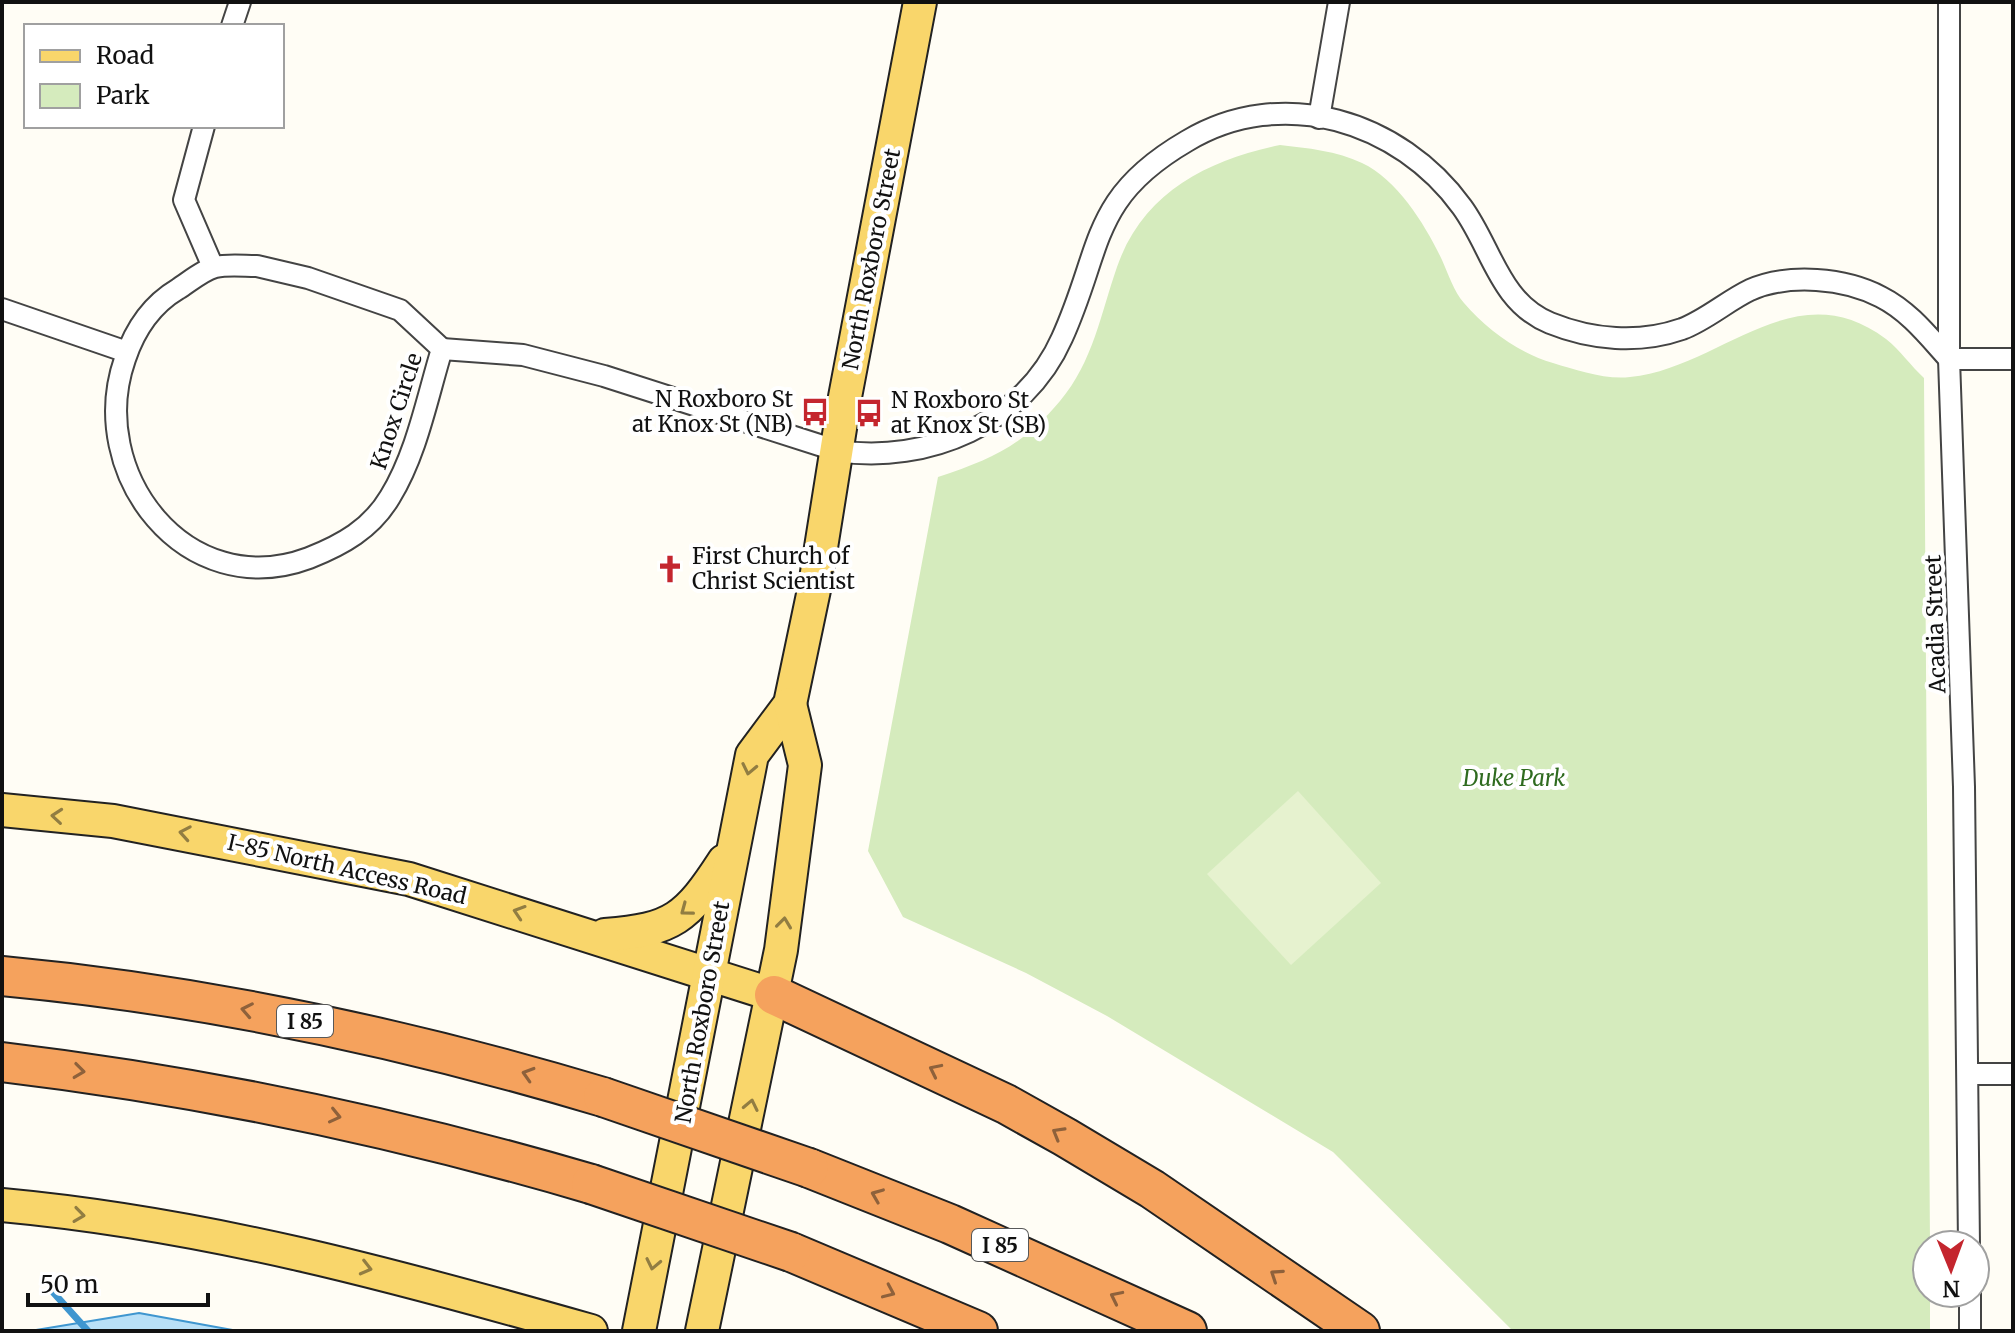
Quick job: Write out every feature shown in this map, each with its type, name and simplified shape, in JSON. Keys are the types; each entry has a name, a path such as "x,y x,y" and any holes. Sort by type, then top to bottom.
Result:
{"highway":[{"name":"I 85","path":"2,976 198,1000 368,1033 603,1097 809,1168 950,1224 1187,1331"},
{"path":"774,995 1006,1104 1065,1137 1152,1189 1360,1331"},
{"path":"2,1062 223,1093 487,1153 591,1184 791,1252 978,1331"}],"main road":[{"name":"North Roxboro Street","path":"702,1331 774,995 805,765 790,704 920,2"},
{"name":"North Roxboro Street","path":"639,1331 675,1160 708,973 752,755 790,704"},
{"name":"I-85 North Access Road","path":"2,810 113,821 330,861 409,879 594,935 774,995"},
{"path":"594,935 638,932 660,927 680,916 697,903 732,848"},
{"path":"9,1211 215,1234 291,1249 591,1331"}],"street":[{"path":"233,24 240,2"},
{"path":"1319,118 1339,2"},
{"name":"Acadia Street","path":"1949,2 1949,359 1964,787 1969,1229"},
{"path":"442,349 523,355 604,376 838,451 872,456 919,449 965,434 1003,411 1031,388 1054,354 1100,231 1130,183 1187,141 1227,122 1287,113 1361,125 1429,167 1464,209 1504,286 1523,307 1565,329 1609,338 1655,335 1683,328 1752,290 1781,281 1808,280 1858,287 1884,298 1908,315 1949,359 2013,359"},
{"path":"203,128 184,200 213,267"},
{"name":"Knox Circle","path":"257,266 308,278 400,310 442,349 413,446 388,500 361,531 339,546 291,564 273,567 217,560 183,545 153,515 130,480 118,448 116,392 127,352 140,324 159,300 213,267 257,266"},
{"path":"2,309 127,352"},
{"path":"1968,1074 2013,1074"},
{"path":"1970,1309 1970,1331"}],"green space":[{"name":"Duke Park","path":"1280,145 1322,151 1362,163 1375,171 1410,205 1464,303 1504,339 1540,359 1591,374 1630,377 1663,370 1789,318 1820,315 1852,320 1886,339 1924,378 1930,1229 1911,1229 1911,1309 1930,1309 1930,1331 1513,1331 1333,1152 1107,1016 1026,973 903,917 868,851 938,477 1005,449 1046,416 1081,370 1117,267 1143,218 1181,184 1204,170 1253,151"},
{"path":"1298,791 1381,883 1291,965 1207,874"}],"water":[{"path":"139,1313 238,1331 30,1331"}],"waterway":[{"path":"52,1291 88,1331"}],"place":[{"name":"N Roxboro St at Knox St (NB)","path":"815,412"},
{"name":"N Roxboro St at Knox St (SB)","path":"869,413"},
{"name":"First Church of Christ Scientist","path":"670,569"}]}
